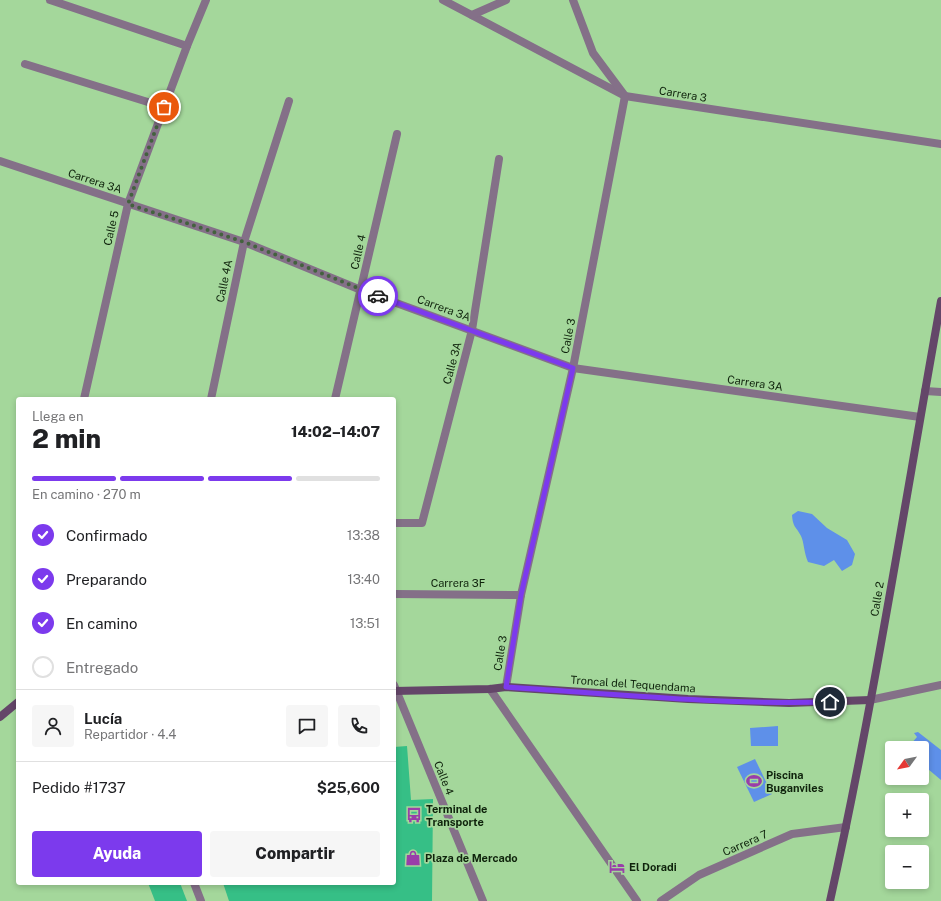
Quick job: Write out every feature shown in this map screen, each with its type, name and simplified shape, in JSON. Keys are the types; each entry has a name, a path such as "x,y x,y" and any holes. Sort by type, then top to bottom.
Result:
{"main road":[{"name":"Calle 2","path":"830,901 846,827 870,700 941,301"},
{"name":"Troncal del Tequendama","path":"396,689 490,689 506,687 711,700 789,703 870,700"},
{"path":"0,717 16,704"}],"street":[{"path":"50,0 187,46"},
{"name":"Calle 5","path":"84,397 128,204 187,46 206,0"},
{"name":"Carrera 3","path":"443,0 625,96 941,144"},
{"path":"472,15 506,0"},
{"path":"573,0 593,53 625,96"},
{"path":"25,64 164,107"},
{"name":"Calle 3","path":"506,687 521,595 573,368 625,96"},
{"name":"Calle 4A","path":"211,397 244,242 289,101"},
{"name":"Calle 4","path":"335,397 397,134"},
{"name":"Calle 3A","path":"396,523 422,523 472,330 500,159"},
{"name":"Carrera 3A","path":"0,161 244,242 361,290 573,368 920,417"},
{"path":"925,391 941,392"},
{"name":"Carrera 3F","path":"396,594 521,595"},
{"path":"870,700 941,685"},
{"path":"490,689 638,901"},
{"name":"Calle 4","path":"396,691 483,901"},
{"name":"Carrera 7","path":"661,901 699,875 792,834 846,827"},
{"path":"195,885 202,901"}],"water":[{"path":"798,511 812,514 827,528 847,540 855,554 852,565 842,571 834,560 824,566 808,562 802,538 792,519 792,515"},
{"path":"778,726 778,746 751,746 750,728"},
{"path":"918,732 941,750 941,780 929,770 929,741 914,741 917,737 914,733"},
{"name":"Piscina Buganviles","path":"755,759 772,794 754,802 737,767"}],"building":[{"name":"Plaza de Mercado","path":"407,746 411,800 433,799 432,901 229,901 224,885 396,885 396,747"},
{"path":"149,885 181,885 187,901 155,901"}],"way so far":[{"path":"164,107 128,204 244,242 378,296"}],"place":[{"name":"Piscina Buganviles","path":"754,781"},
{"name":"Terminal de Transporte","path":"414,815"},
{"name":"Plaza de Mercado","path":"413,858"},
{"name":"El Doradi","path":"617,867"}],"route":[{"path":"378,296 573,368 521,595 506,687 688,699 789,703 830,702"}]}
